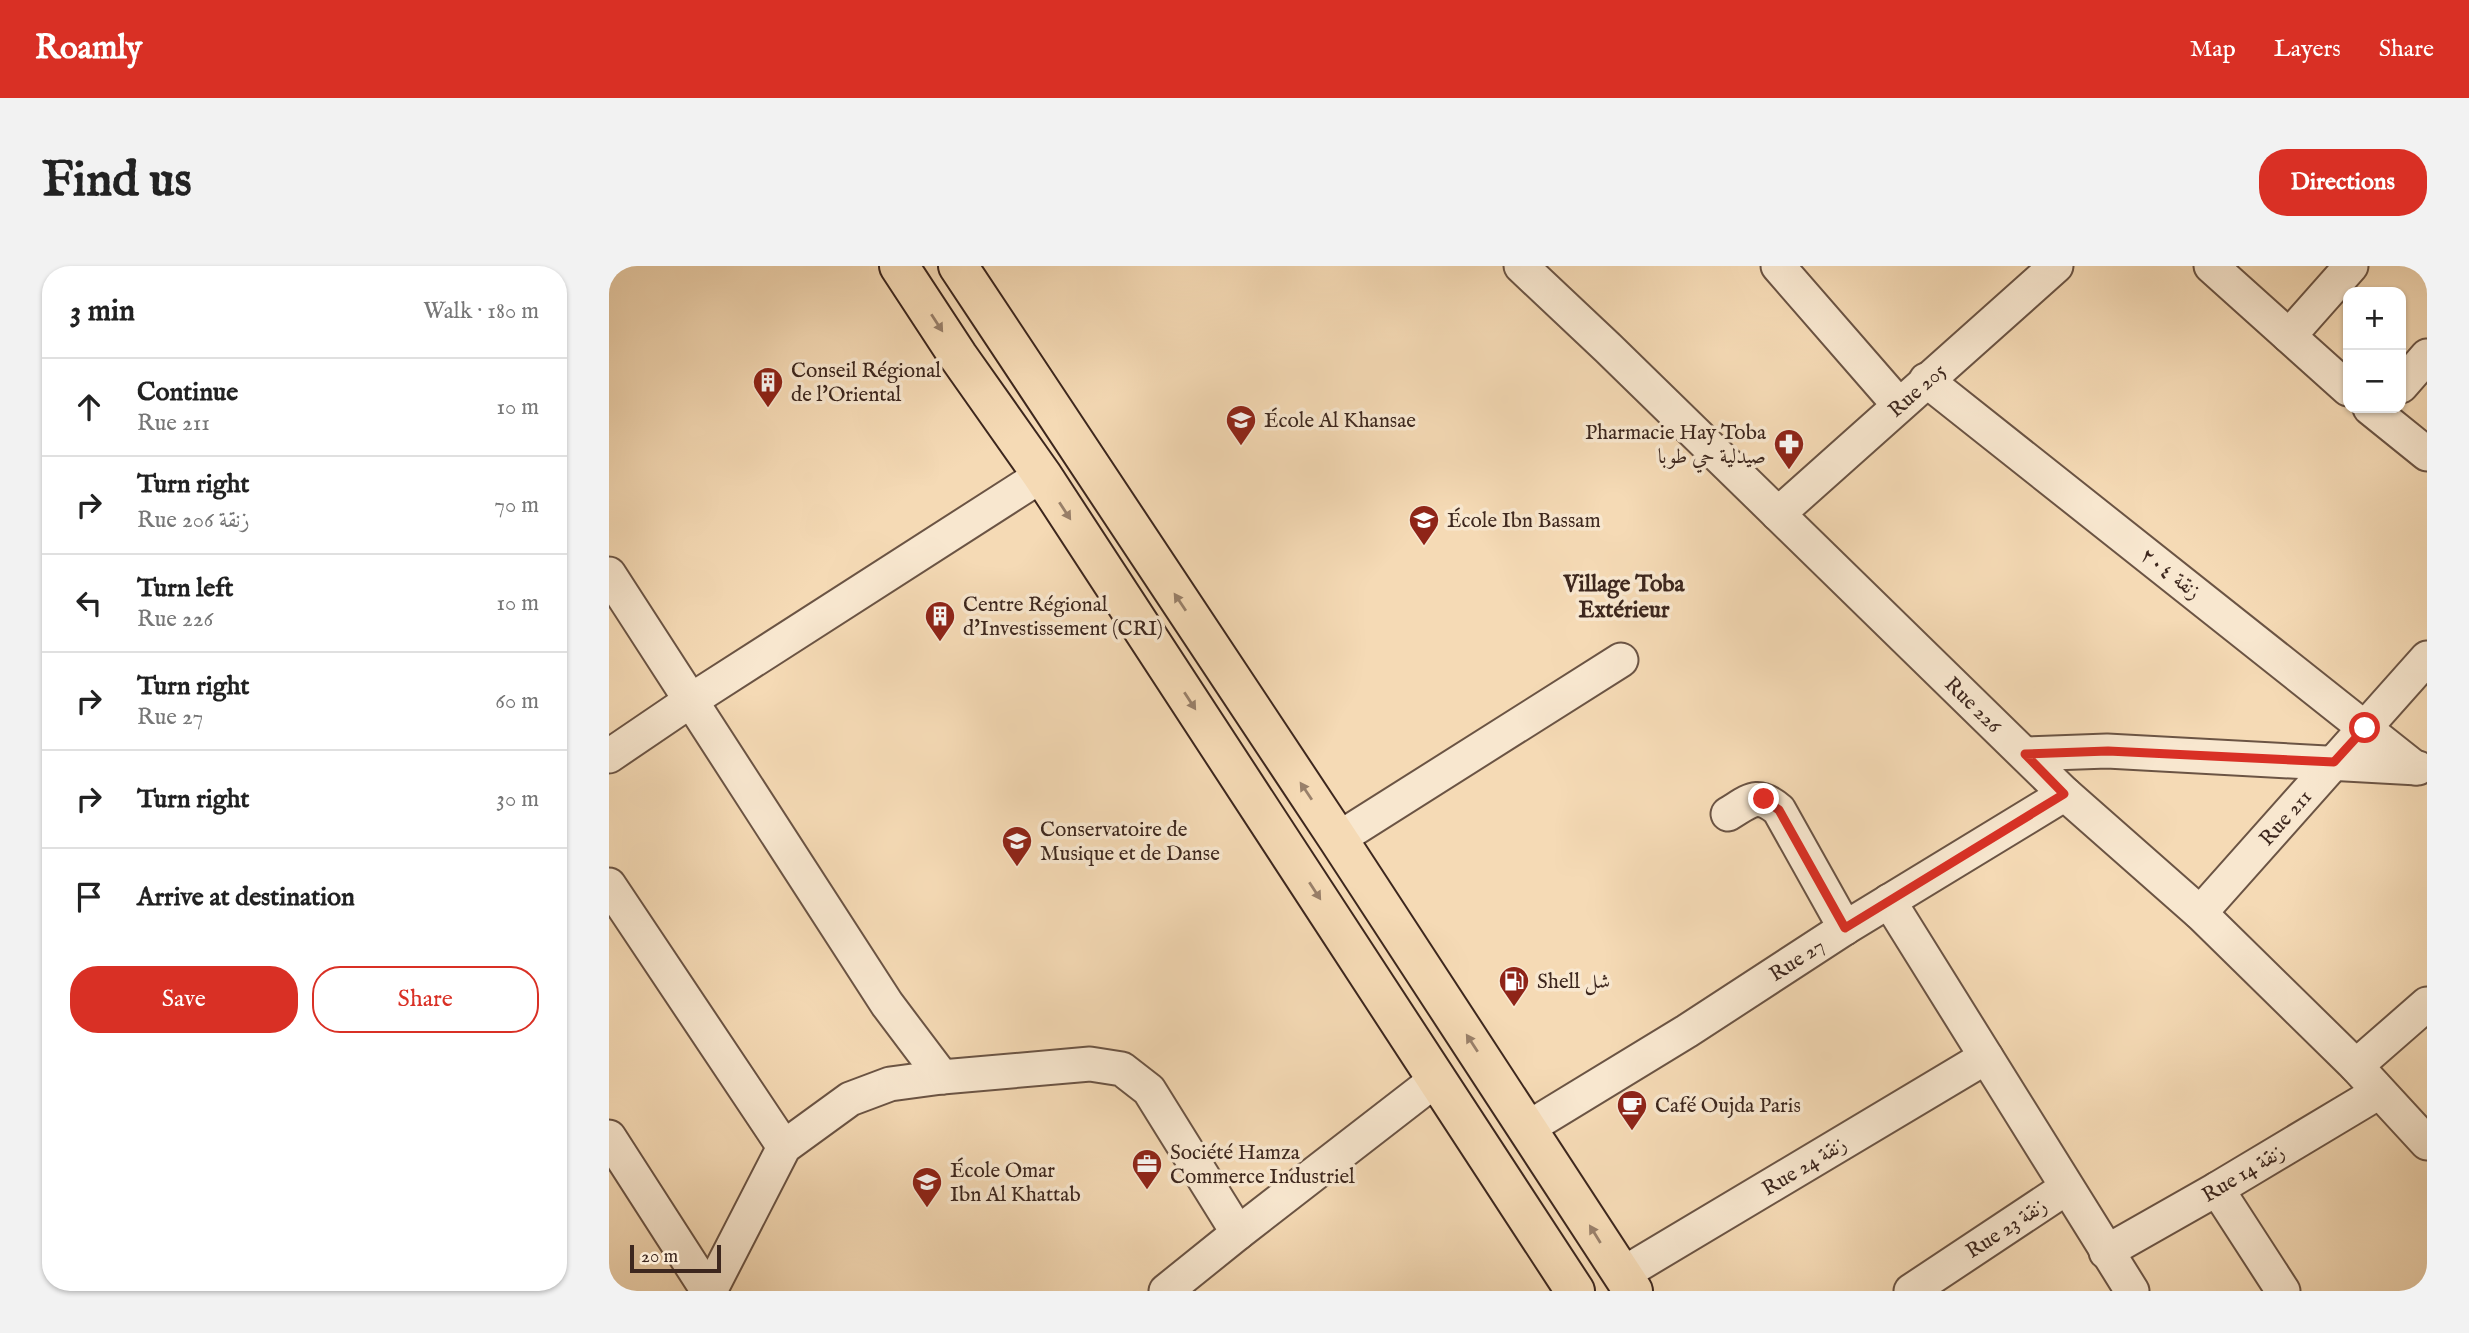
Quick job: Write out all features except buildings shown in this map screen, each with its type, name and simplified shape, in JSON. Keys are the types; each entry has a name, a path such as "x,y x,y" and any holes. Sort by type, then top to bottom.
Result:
{"main road":[{"path":"899,266 958,356 1042,475 1575,1291"},
{"path":"958,266 1338,839 1627,1283"}],"street":[{"name":"Rue 226","path":"1521,266 2064,794 2200,913 2356,1066 2427,1143"},
{"path":"1778,266 1899,405"},
{"name":"Rue 205","path":"1778,514 2056,266"},
{"path":"2211,266 2343,385"},
{"path":"2289,336 2351,266"},
{"path":"2406,380 2427,356"},
{"name":"زنقة ٢٠٤","path":"1926,380 2365,728 2421,769"},
{"path":"2379,413 2427,454"},
{"path":"609,756 1042,475"},
{"path":"609,574 887,1004 943,1077"},
{"name":"Rue 211","path":"2200,913 2427,658"},
{"path":"1338,839 1621,660"},
{"path":"2025,754 2108,751 2421,769"},
{"name":"Rue 27","path":"1528,1128 2064,794"},
{"path":"1728,814 1755,798 1764,799 1779,810 1845,928"},
{"path":"609,885 784,1147"},
{"path":"1889,901 2132,1291"},
{"path":"2356,1066 2427,1004"},
{"name":"Rue 24 زنقة","path":"1627,1283 1986,1057"},
{"path":"609,1137 709,1291 784,1147 850,1099 890,1084 1090,1064 1122,1069 1149,1090 1238,1233"},
{"path":"1166,1291 1438,1078"},
{"name":"Rue 14 زنقة","path":"2106,1252 2379,1092"},
{"name":"Rue 23 زنقة","path":"1911,1291 2066,1188"},
{"path":"2217,1189 2283,1291"}],"place":[{"name":"Conseil Régional de l'Oriental","path":"768,409"},
{"name":"École Al Khansae","path":"1241,447"},
{"name":"Pharmacie Hay Toba صيدلية حي طوبا","path":"1789,471"},
{"name":"École Ibn Bassam","path":"1424,547"},
{"name":"Centre Régional d'Investissement (CRI)","path":"940,643"},
{"name":"Conservatoire de Musique et de Danse","path":"1017,868"},
{"name":"Shell شل","path":"1514,1008"},
{"name":"Café Oujda Paris","path":"1632,1132"},
{"name":"Société Hamza Commerce Industriel","path":"1147,1191"},
{"name":"École Omar Ibn Al Khattab","path":"927,1209"}],"district":[{"name":"Village Toba Extérieur","path":"1624,596"}],"route":[{"path":"1764,799 1779,810 1845,928 2064,794 2025,754 2108,751 2334,762 2365,728"}]}
